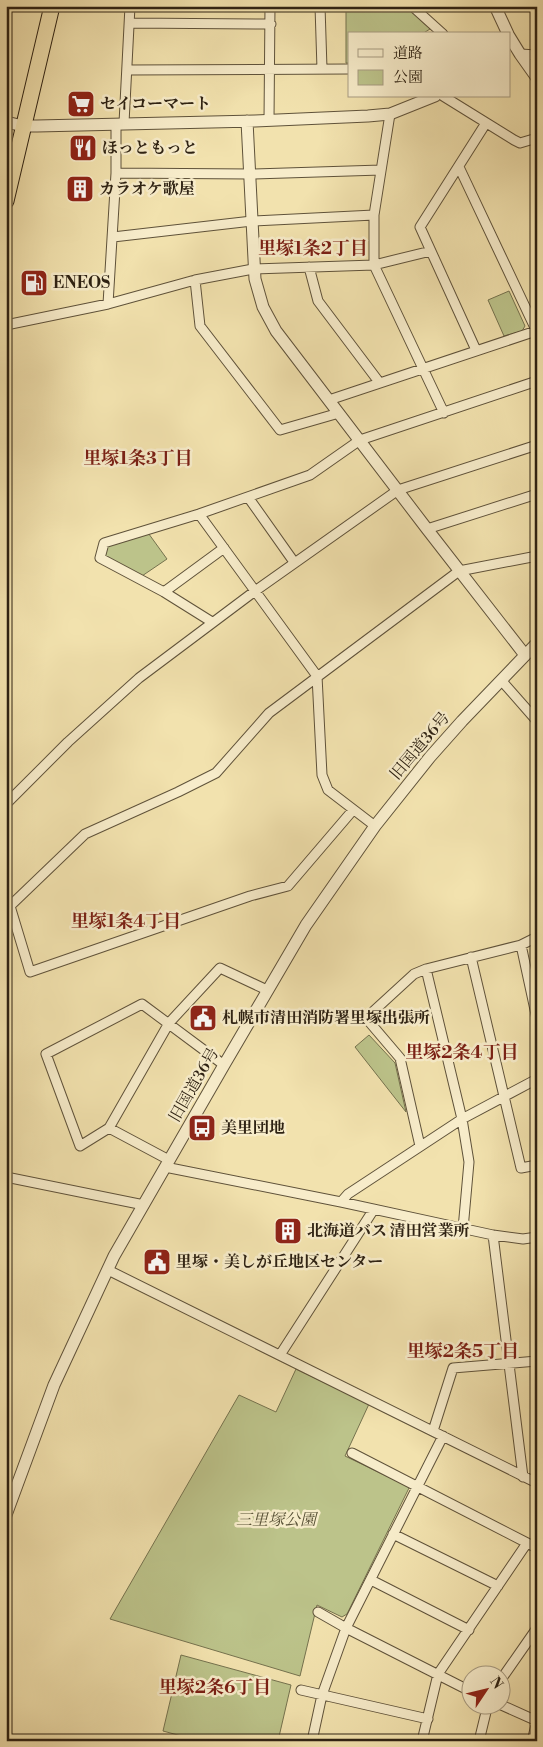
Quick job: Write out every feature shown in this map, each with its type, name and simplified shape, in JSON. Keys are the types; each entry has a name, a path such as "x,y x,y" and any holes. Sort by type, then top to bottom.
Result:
{"highway":[{"path":"6,201 52,6"}],"street":[{"path":"108,304 120,123 127,70 130,6"},
{"path":"269,120 270,6"},
{"path":"320,6 322,69"},
{"path":"412,6 438,32"},
{"path":"495,6 507,32"},
{"path":"129,23 271,24"},
{"path":"512,44 537,55"},
{"path":"512,44 537,78"},
{"path":"127,70 348,69"},
{"path":"6,122 23,126 247,121 390,114 430,98"},
{"path":"446,98 520,143 537,138"},
{"path":"390,114 374,215 374,264 444,413"},
{"path":"247,121 253,269 262,307 276,331 426,529 525,655"},
{"path":"476,350 420,227 486,124"},
{"path":"329,400 476,350 536,332 459,167"},
{"path":"116,173 250,174 381,170"},
{"path":"113,237 252,221 374,215"},
{"path":"6,325 108,304 195,280 253,269 374,264 431,252"},
{"path":"309,267 318,301 379,382"},
{"path":"195,280 200,326 280,430 339,413"},
{"path":"528,315 537,310"},
{"path":"212,622 164,592 100,558 104,543 199,514 310,475 360,440 537,381"},
{"path":"6,804 68,742 139,678 294,562 398,490 537,445"},
{"path":"426,529 537,494"},
{"path":"248,497 294,562"},
{"path":"199,514 317,676 322,775 328,790 375,826"},
{"path":"164,592 224,548"},
{"path":"353,810 288,886 250,896 30,972 10,906 85,834 216,773 269,713 459,571 537,556"},
{"name":"旧国道36号","path":"6,1515 54,1384 108,1270 267,990 324,898 375,826 430,757 500,680 537,643"},
{"path":"500,680 537,721"},
{"path":"420,1146 400,1058 366,1018 414,974 426,969 521,945 537,937"},
{"path":"521,945 537,1019"},
{"path":"471,958 521,1168 537,1165"},
{"path":"224,1065 169,1024 142,1004 46,1054 80,1146 109,1128 169,1024 220,968 267,990"},
{"path":"426,969 462,1119 469,1162 463,1229"},
{"path":"342,1202 348,1194 462,1119 537,1079"},
{"path":"109,1128 167,1164 463,1229 523,1239 537,1238"},
{"path":"6,1177 144,1205"},
{"path":"280,1355 374,1209"},
{"path":"493,1235 523,1476"},
{"path":"108,1270 537,1484"},
{"path":"433,1431 453,1368 537,1361"},
{"path":"312,1741 322,1696 346,1628 442,1436"},
{"path":"352,1453 537,1548"},
{"path":"393,1534 498,1586"},
{"path":"422,1741 438,1674 527,1543"},
{"path":"371,1580 469,1630"},
{"path":"318,1612 460,1686"},
{"path":"510,1667 537,1628"},
{"path":"301,1690 428,1719"},
{"path":"510,1709 537,1721 532,1741"},
{"path":"479,1741 486,1714"}],"green space":[{"path":"346,6 406,6 430,29 425,32 348,32 348,63 346,63"},
{"path":"509,291 525,326 522,331 504,336 488,300"},
{"path":"146,530 167,559 139,578 100,558 104,543"},
{"path":"369,1035 395,1063 406,1112 355,1047"},
{"name":"三里塚公園","path":"296,1369 369,1404 345,1456 409,1488 347,1614 342,1617 317,1605 300,1676 110,1619 239,1395 276,1412"},
{"path":"181,1655 291,1685 278,1741 200,1741 163,1731"}],"place":[{"name":"セイコーマート","path":"81,104"},
{"name":"ほっともっと","path":"83,148"},
{"name":"カラオケ歌屋","path":"80,189"},
{"name":"ENEOS","path":"34,283"},
{"name":"札幌市清田消防署里塚出張所","path":"203,1018"},
{"name":"美里団地","path":"202,1128"},
{"name":"北海道バス 清田営業所","path":"288,1231"},
{"name":"里塚・美しが丘地区センター","path":"157,1262"}],"district":[{"name":"里塚1条2丁目","path":"313,248"},
{"name":"里塚1条3丁目","path":"138,458"},
{"name":"里塚1条4丁目","path":"126,921"},
{"name":"里塚2条4丁目","path":"462,1052"},
{"name":"里塚2条5丁目","path":"463,1351"},
{"name":"里塚2条6丁目","path":"215,1687"}]}
